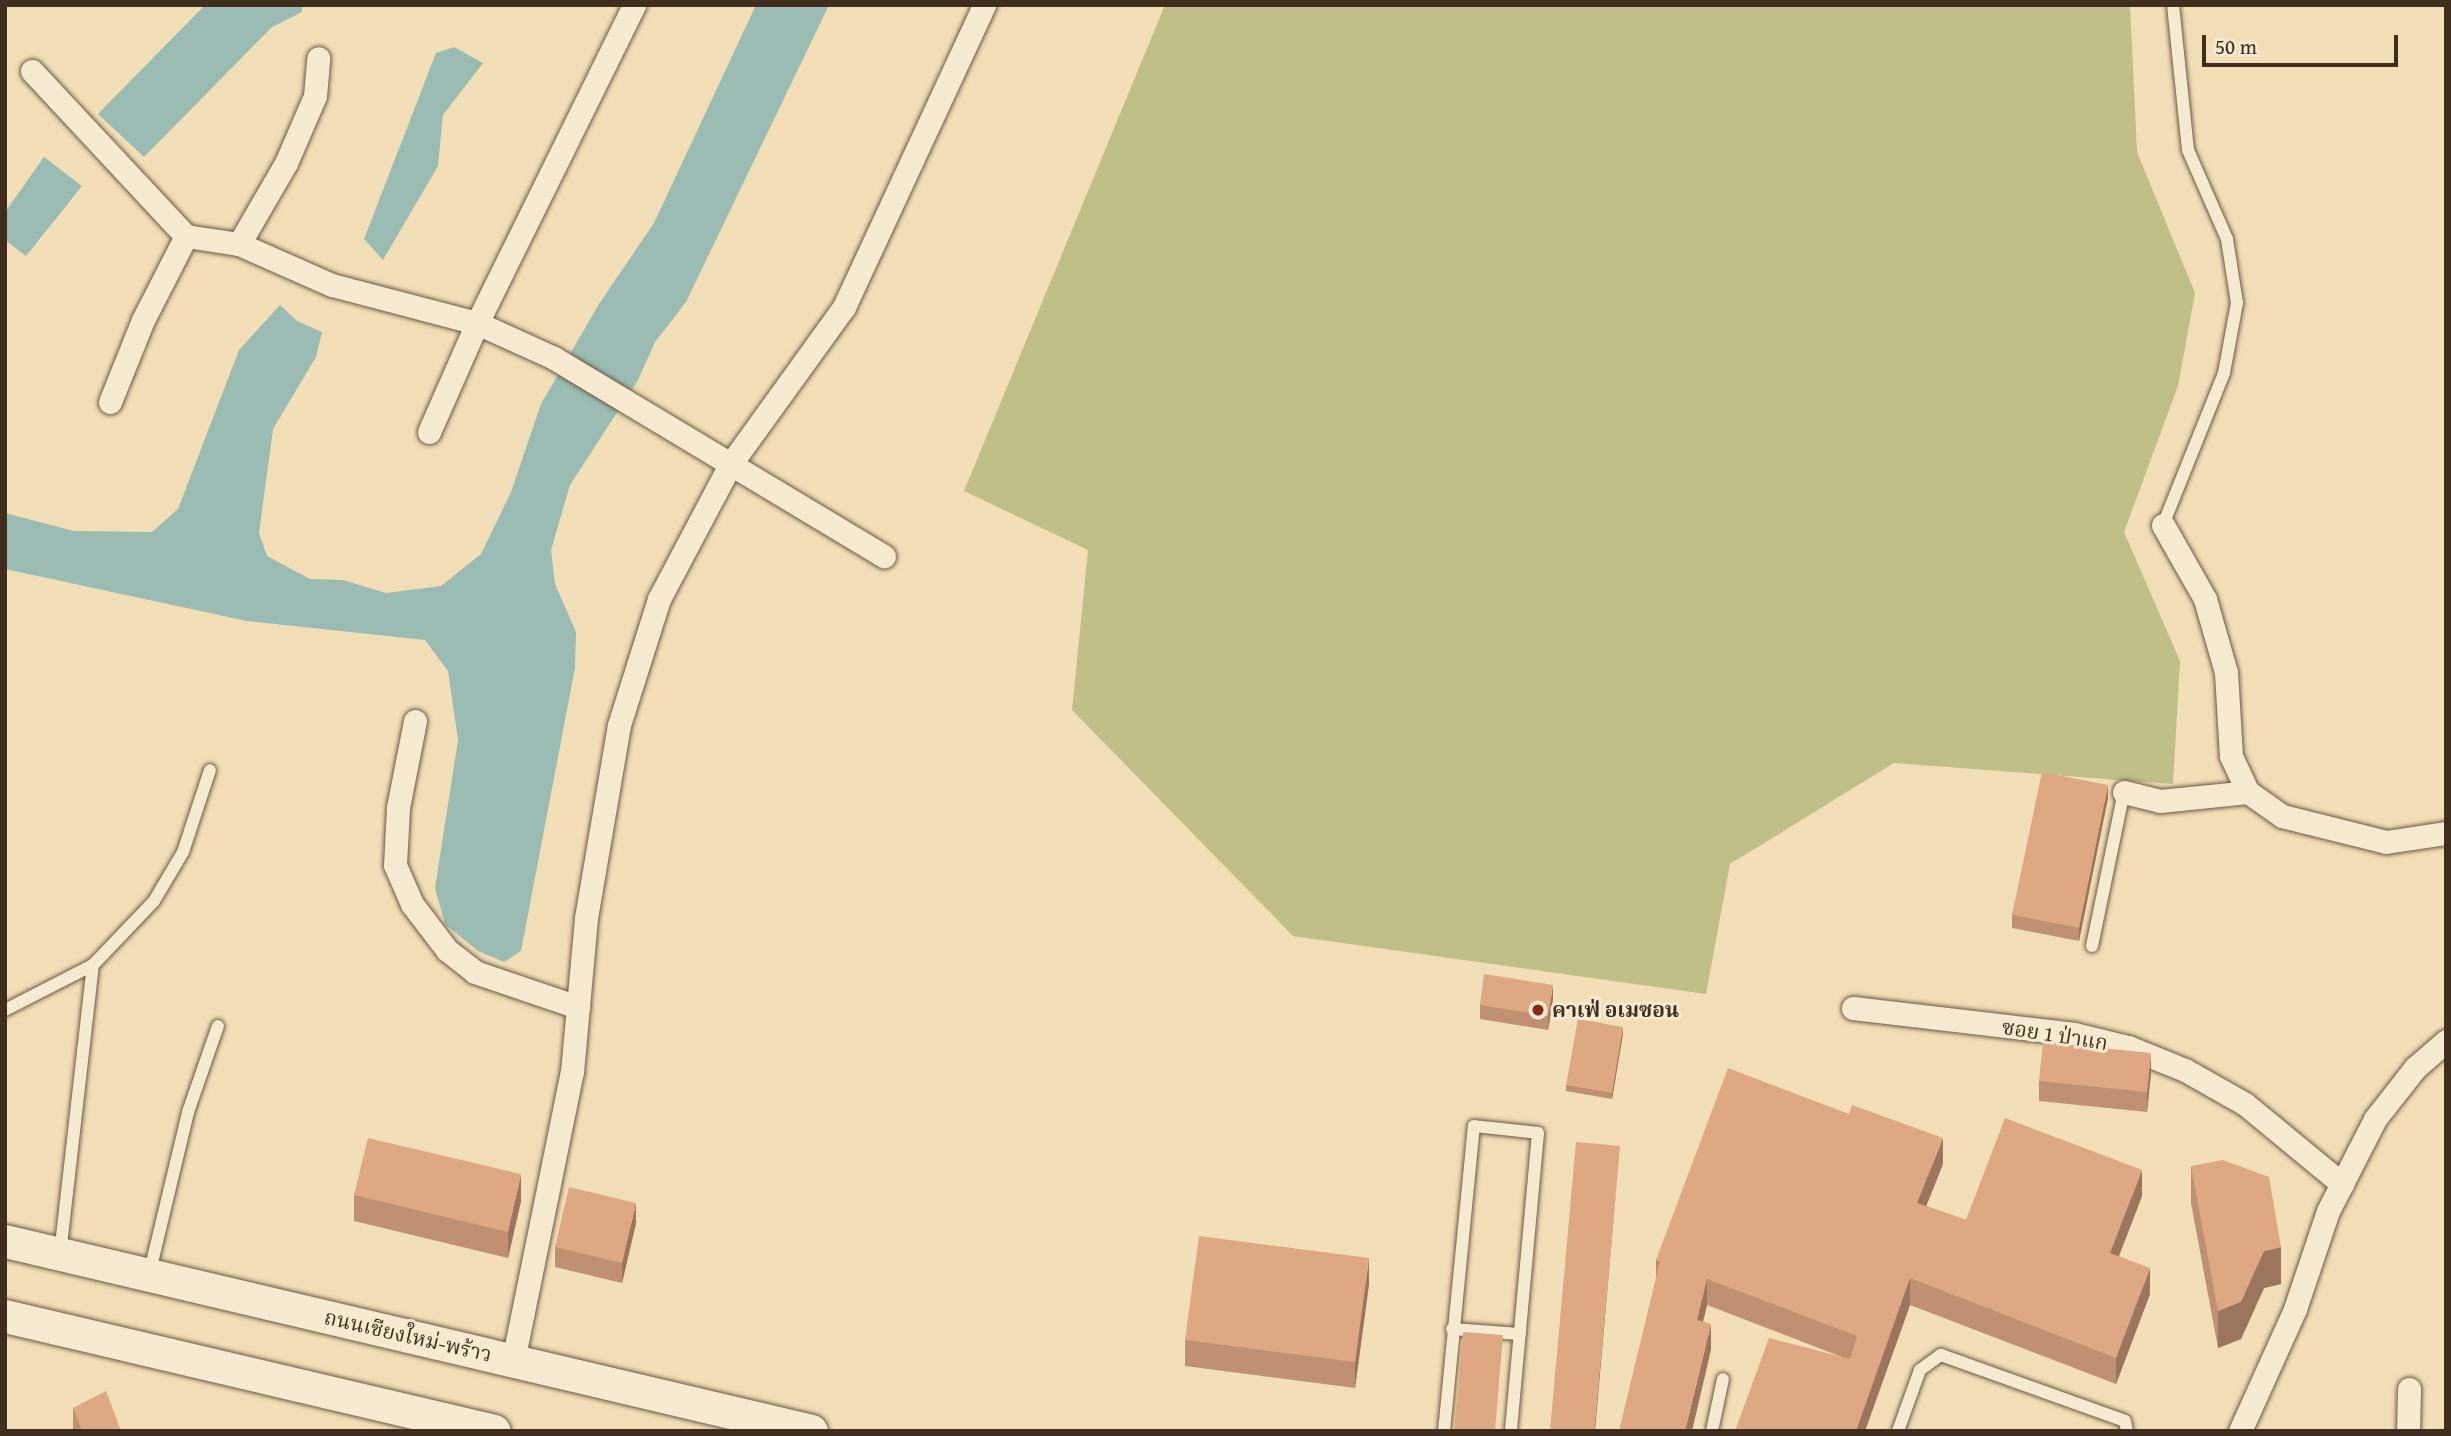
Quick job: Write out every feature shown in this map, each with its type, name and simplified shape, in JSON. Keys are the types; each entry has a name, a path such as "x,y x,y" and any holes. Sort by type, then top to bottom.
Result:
{"main road":[{"name":"ถนนเชียงใหม่-พร้าว","path":"5,1241 811,1431"},
{"path":"5,1316 494,1431"}],"street":[{"path":"429,432 477,323 634,5"},
{"path":"513,1361 572,1072 586,918 619,725 659,599 730,465 844,307 984,5"},
{"path":"239,244 285,163 315,96 318,58"},
{"path":"32,71 186,236 239,244 332,285 477,323 554,358 636,404 730,465 884,556"},
{"path":"110,402 143,320 186,236"},
{"path":"2163,525 2205,599 2226,672 2231,756 2248,792 2282,816 2386,842 2446,834"},
{"path":"415,721 398,808 395,865 412,904 447,950 475,972 578,1007"},
{"path":"2124,792 2160,801 2248,792"},
{"name":"ซอย 1 ป่าแก","path":"1853,1008 2074,1034 2128,1047 2185,1070 2245,1104 2342,1185"},
{"path":"2240,1431 2295,1309 2328,1211 2375,1119 2415,1068 2446,1041"},
{"path":"2408,1431 2409,1390"}],"lane":[{"path":"2163,525 2224,373 2237,303 2227,239 2188,150 2174,5"},
{"path":"5,1010 93,965 159,891 183,852 210,770"},
{"path":"2092,946 2124,792"},
{"path":"60,1254 93,965"},
{"path":"149,1275 188,1112 218,1026"},
{"path":"1444,1431 1474,1126 1538,1133 1511,1431"},
{"path":"1452,1329 1520,1334"},
{"path":"1898,1431 1920,1370 1941,1354 2125,1421 2127,1431"},
{"path":"1712,1431 1723,1379"}],"shaded area":[{"path":"1165,5 2130,5 2137,152 2195,293 2178,386 2124,532 2180,661 2173,784 1894,763 1730,864 1706,994 1293,936 1072,710 1088,550 964,491"}],"water":[{"path":"205,5 302,5 302,12 272,27 144,157 98,114"},
{"path":"756,5 829,5 686,302 655,342 638,380 570,485 551,550 555,584 576,632 575,668 521,951 504,962 478,951 445,924 435,888 458,740 448,671 425,640 247,621 5,569 5,513 74,531 152,532 178,509 239,350 280,305 297,321 322,332 316,357 273,429 259,533 267,556 310,579 343,580 386,593 441,586 481,554 511,492 541,404 599,304 654,223"},
{"path":"454,47 483,63 443,115 438,166 383,260 364,239 436,53"},
{"path":"44,157 82,186 26,256 5,240 5,212"}],"building":[{"path":"2042,772 2108,785 2079,928 2012,915"},
{"path":"1484,974 1553,985 1548,1016 1480,1005"},
{"path":"1578,1019 1623,1027 1612,1093 1566,1085"},
{"path":"2043,1042 2151,1053 2147,1092 2039,1081"},
{"path":"1728,1068 1849,1114 1852,1105 1943,1138 1917,1203 1966,1220 2005,1118 2142,1170 2110,1253 2150,1268 2116,1358 1910,1278 1856,1431 1735,1431 1769,1338 1850,1359 1857,1336 1707,1279 1697,1320 1711,1324 1685,1431 1619,1431 1660,1261 1656,1260"},
{"path":"368,1138 521,1174 508,1232 354,1195"},
{"path":"1576,1142 1620,1146 1594,1431 1550,1431"},
{"path":"2223,1160 2269,1177 2281,1247 2264,1251 2241,1302 2218,1311 2191,1166"},
{"path":"569,1187 636,1203 622,1263 555,1247"},
{"path":"1199,1236 1369,1258 1355,1362 1185,1340"},
{"path":"1463,1332 1503,1335 1495,1431 1454,1431"},
{"path":"106,1391 121,1431 82,1431 73,1408"}],"place":[{"name":"คาเฟ่ อเมซอน","path":"1538,1010"}]}
